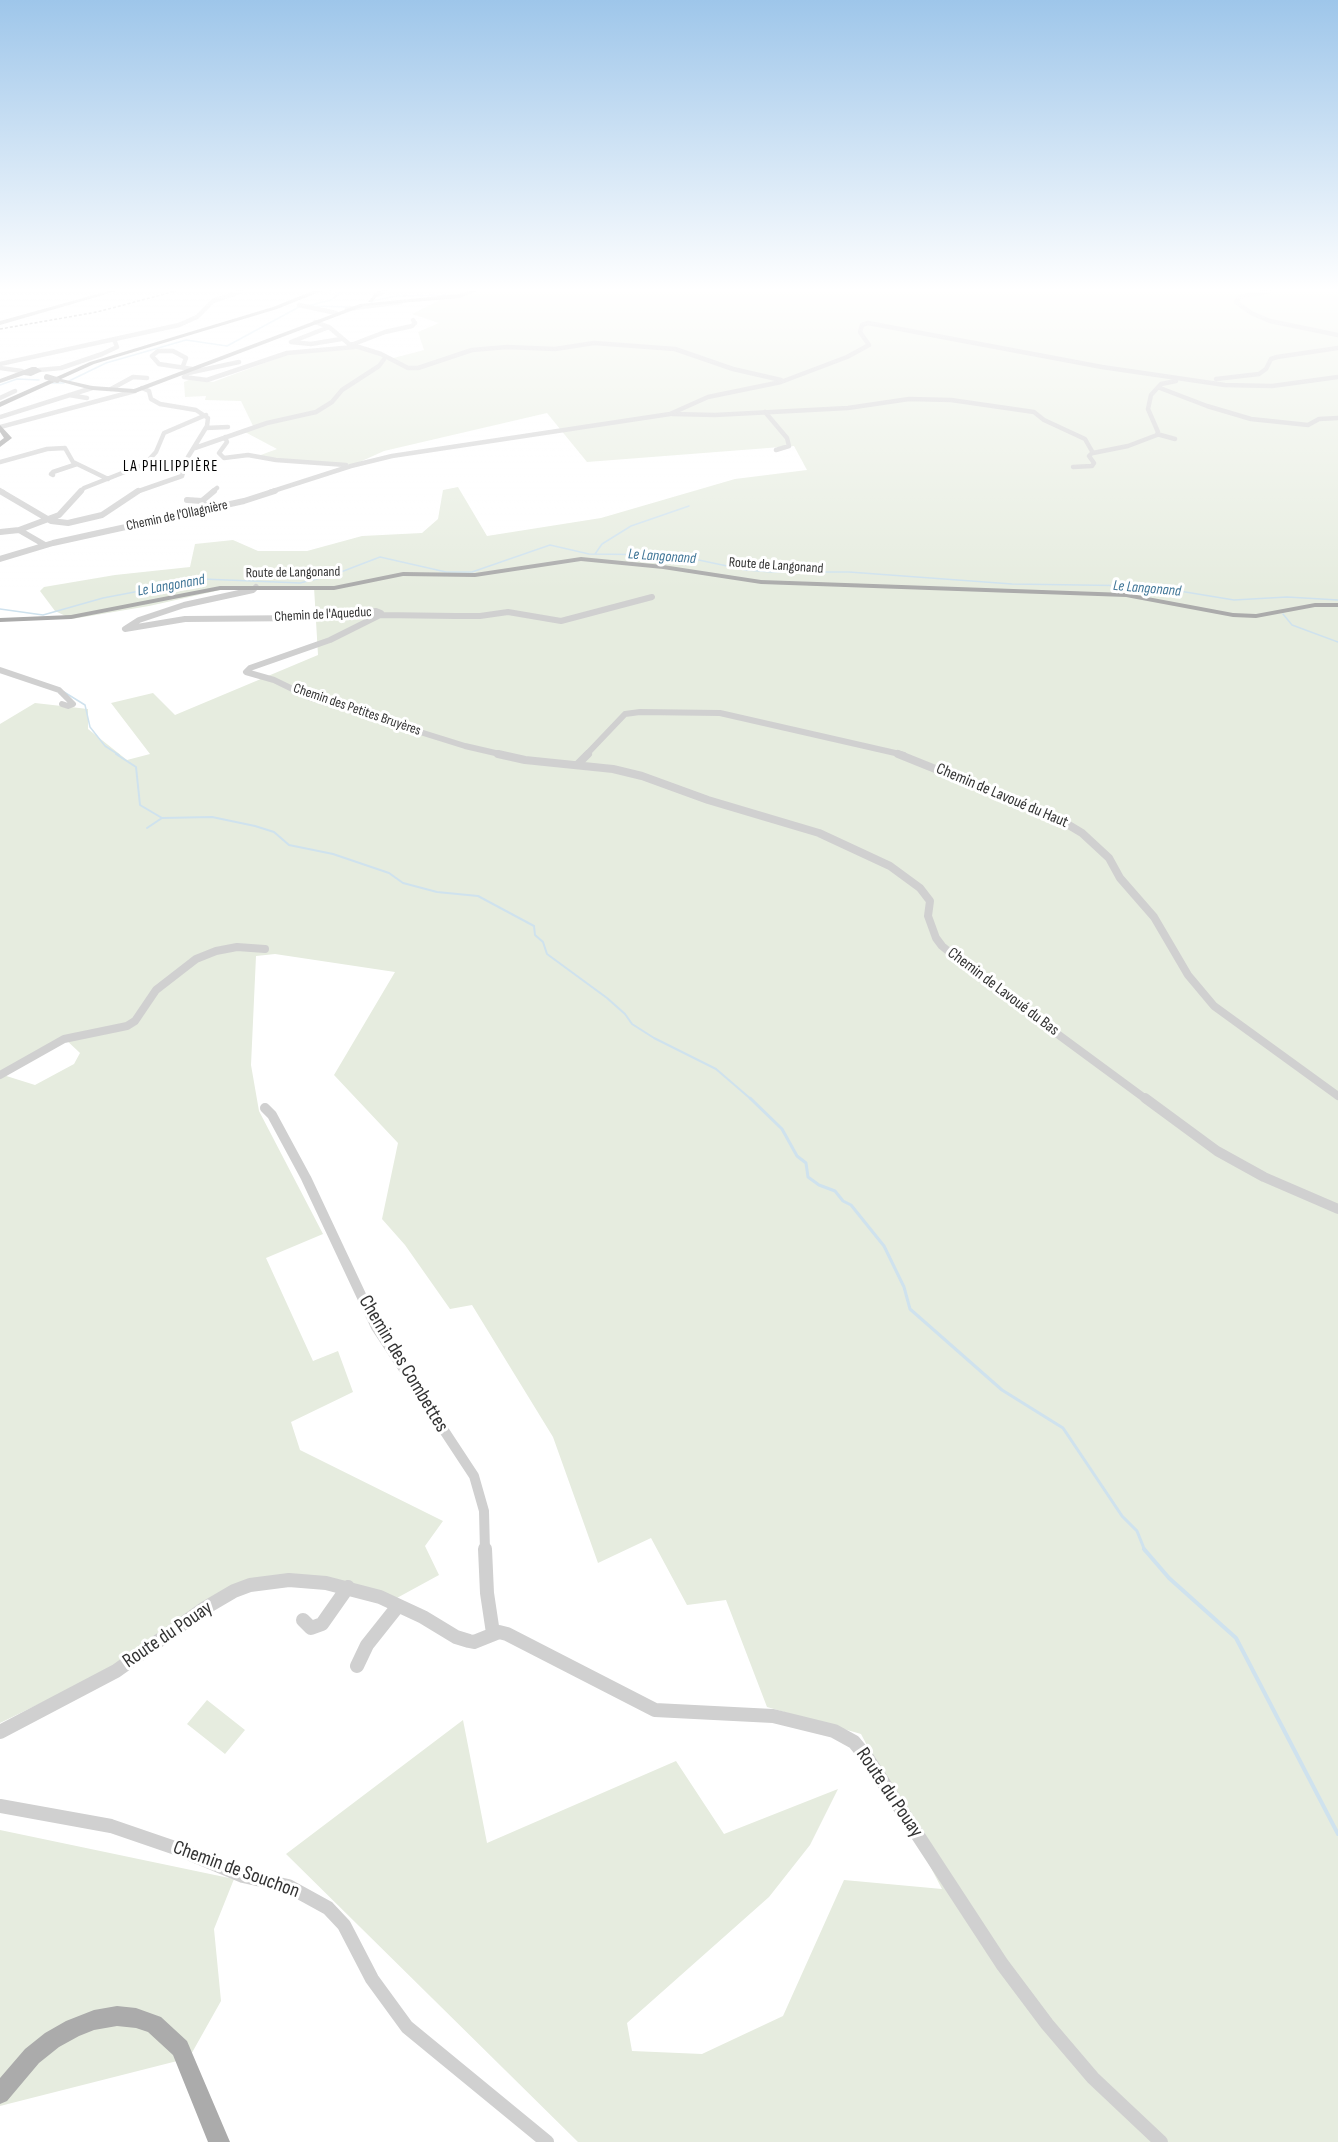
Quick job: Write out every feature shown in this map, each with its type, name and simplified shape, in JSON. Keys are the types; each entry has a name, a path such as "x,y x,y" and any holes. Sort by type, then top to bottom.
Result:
{"highway":[{"path":"0,401 25,391"},
{"path":"0,401 25,391"},
{"path":"0,427 8,438 0,445"}],"main road":[{"name":"Route de Langonand","path":"0,620 59,619 202,591 256,587 334,588 403,574 468,575 581,559 663,567 761,582 1126,595 1245,616 1268,615 1316,605 1338,605"},
{"path":"0,2094 32,2056 66,2032 94,2020 117,2016 136,2018 154,2024 180,2048 219,2142"}],"street":[{"path":"0,401 15,391"},
{"path":"0,417 16,410 82,391"},
{"path":"109,399 108,395 112,391"},
{"path":"0,427 136,391"},
{"path":"0,491 50,520 68,523 96,517 144,488 175,480 185,472 188,458 206,428 208,420 206,415 196,410 160,404 151,399 149,391"},
{"path":"195,448 267,423 316,412 333,402 341,391"},
{"path":"672,414 708,397 737,391"},
{"path":"1156,391 1152,394 1148,409 1158,434"},
{"path":"1168,391 1251,419 1308,425 1322,419 1338,418"},
{"path":"69,395 87,398"},
{"path":"225,437 227,442 219,453 224,458 248,455 276,460 351,466 443,447 672,414 705,415 854,407 909,399 959,401 1034,412 1044,420 1085,439 1092,453"},
{"path":"765,412 786,438 789,446 776,450"},
{"path":"0,532 19,530 50,520 63,513 82,490 134,470 149,460 156,453 161,436 167,431 206,415"},
{"path":"206,428 228,428"},
{"path":"1092,453 1128,446 1158,434 1175,439"},
{"path":"0,462 47,449 65,448 77,464 108,479"},
{"path":"1073,467 1092,466 1094,463 1089,456 1092,453"},
{"path":"53,475 51,472 77,464"},
{"name":"Chemin de l'Ollagnière","path":"0,559 45,545 209,510 273,493 351,466"},
{"path":"187,500 202,501 217,488"},
{"path":"202,501 209,510"},
{"path":"19,530 45,545"},
{"name":"Chemin de l'Aqueduc","path":"256,587 140,620 125,629 185,619 310,618 376,611 381,613 380,615 475,616 508,612 561,621 652,597"},
{"name":"Chemin des Petites Bruyères","path":"380,615 330,640 246,671 274,680 311,698 465,746 525,759 577,765"},
{"path":"0,670 59,690 73,704 68,706 62,704"},
{"name":"Chemin de Lavoué du Haut","path":"577,765 625,714 640,712 720,713 904,755 1057,818 1082,833 1109,858 1120,878 1154,917 1188,975 1214,1006 1338,1096"},
{"name":"Chemin de Lavoué du Bas","path":"577,765 613,769 642,776 708,800 819,833 890,866 928,896 930,901 928,916 936,938 942,946 980,977 1217,1151 1264,1177 1338,1209"},
{"path":"0,1075 64,1039 127,1026 135,1021 156,990 196,959 216,951 237,947 265,949"},
{"name":"Chemin des Combettes","path":"266,1107 306,1178 375,1327 474,1476 484,1511 487,1593 493,1633"},
{"name":"Route du Pouay","path":"0,1732 116,1671 205,1608 234,1591 259,1583 289,1581 348,1587 380,1597 465,1640 474,1642 493,1633 507,1634 656,1710 773,1716 834,1731 854,1742 868,1759 996,1955 1047,2024 1092,2078 1161,2142"},
{"path":"303,1620 311,1628 322,1624 340,1602 348,1587"},
{"path":"357,1666 367,1645 399,1606"},
{"name":"Chemin de Souchon","path":"0,1806 111,1826 181,1850 243,1876 288,1886 328,1908 344,1925 372,1979 407,2027 548,2142"}],"shaded area":[{"path":"185,391 1338,391 1338,2142 578,2142 286,1854 463,1720 487,1843 676,1761 724,1834 838,1789 810,1845 769,1897 627,2023 632,2051 702,2054 783,2016 844,1880 942,1889 861,1734 767,1707 726,1600 687,1605 651,1538 598,1563 553,1437 472,1305 450,1309 405,1245 382,1219 398,1143 334,1075 395,972 275,954 256,956 251,1065 259,1111 323,1234 266,1258 313,1361 338,1351 353,1392 291,1422 300,1450 443,1521 425,1546 439,1575 395,1599 357,1586 252,1580 117,1666 0,1723 0,1074 35,1085 74,1064 80,1053 63,1037 0,1073 0,724 35,703 88,709 88,729 127,760 150,754 111,703 153,693 175,715 318,655 314,587 234,587 149,606 72,619 55,611 40,591 44,587 115,575 190,567 195,544 233,540 258,551 307,551 362,536 422,533 438,519 443,490 458,487 487,536 601,518 735,479 807,470 794,446 587,462 547,413 384,451 353,465 277,460 258,456 277,449 245,432 254,428 241,401 205,400 206,396 185,397"},
{"path":"207,1700 245,1730 225,1754 187,1724"},
{"path":"0,1830 234,1879 214,1929 221,2001 189,2058 0,2106"}],"waterway":[{"path":"595,554 602,544 631,526 689,506"},
{"name":"Le Langonand","path":"0,609 43,615 103,598 203,579 300,583 333,575 380,557 446,572 472,572 550,545 589,554 675,555 746,570 772,572 849,572 1012,584 1149,586 1234,600 1287,597 1338,600"},
{"path":"1283,614 1292,625 1338,642"},
{"path":"64,692 85,705 90,727 105,746 119,755"},
{"path":"116,754 136,767 140,805 162,818"},
{"path":"162,818 212,817 255,826 274,832 289,845 333,854 389,873 403,883 437,892 478,896 534,926 535,935 543,942 547,954 607,998 625,1014 632,1024 654,1038 716,1069 752,1100"},
{"path":"147,828 162,818"},
{"path":"750,1098 782,1129 797,1156 806,1163 808,1177 819,1185 835,1191 843,1201 851,1205 884,1246 904,1287 910,1309 1002,1390 1063,1428 1122,1516 1137,1531 1144,1549"},
{"path":"1144,1549 1169,1578 1236,1638 1338,1834"}],"district":[{"name":"LA PHILIPPIÈRE","path":"171,467"}]}
